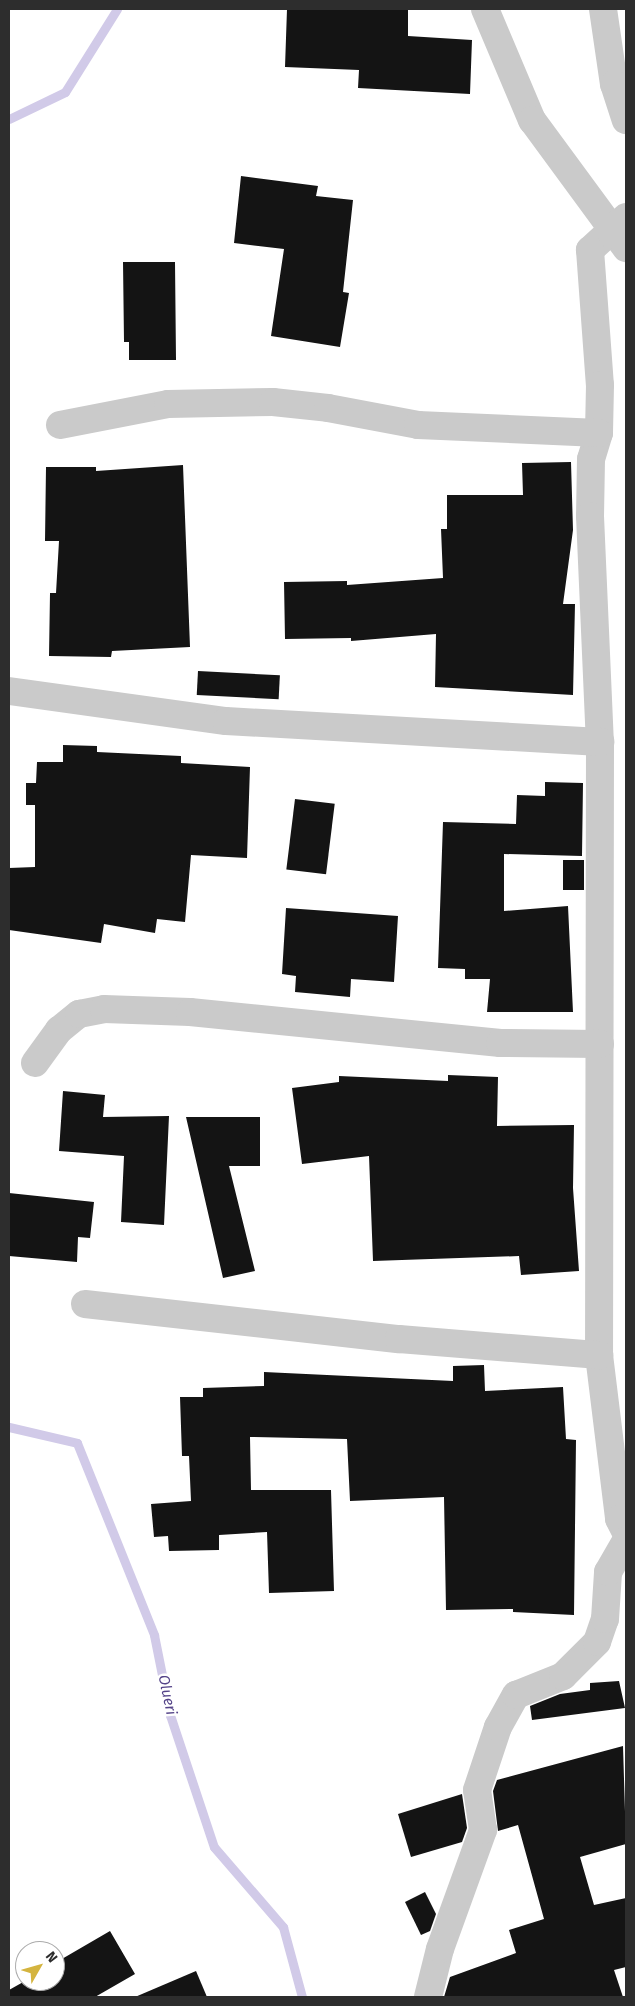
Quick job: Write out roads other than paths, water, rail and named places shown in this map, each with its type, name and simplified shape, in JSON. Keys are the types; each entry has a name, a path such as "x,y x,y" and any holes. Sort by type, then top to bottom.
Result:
{"street":[{"path":"485,9 532,120 622,231 590,250 600,385 598,433 591,459 590,516 600,742 599,1355 619,1519 626,1533"},
{"path":"603,9 614,84 626,120"},
{"path":"60,425 168,404 273,402 328,408 418,425 598,433"},
{"path":"9,691 226,721 600,742"},
{"path":"35,1063 59,1030 79,1014 104,1010 190,1012 500,1043 600,1044"},
{"path":"85,1304 399,1339 599,1355"},
{"path":"428,1997 440,1949 483,1830 477,1790 498,1727 516,1695 563,1676 590,1653 616,1621 608,1572 626,1541"}],"waterway":[{"path":"9,119 65,92 117,9"},
{"name":"Olueri","path":"9,1427 77,1443 154,1635 170,1715 214,1847 283,1927 302,1997"}]}
